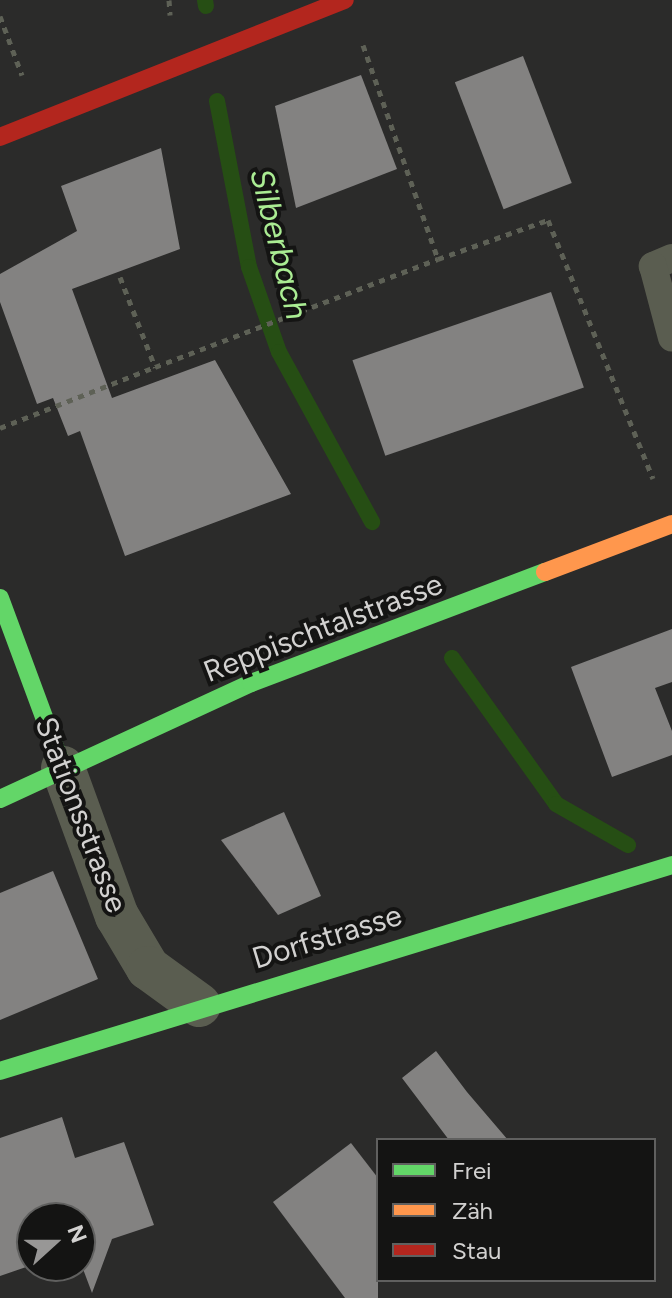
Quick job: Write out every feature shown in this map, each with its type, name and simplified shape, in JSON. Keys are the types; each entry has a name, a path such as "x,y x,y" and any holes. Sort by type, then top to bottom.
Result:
{"street":[{"path":"0,137 345,0"},
{"name":"Reppischtalstrasse","path":"0,799 251,683 672,524"},
{"name":"Stationsstrasse","path":"0,598 117,916 148,968 199,1005"},
{"name":"Dorfstrasse","path":"0,1071 199,1005 672,865"}],"lane":[{"path":"672,258 653,266 672,338"}],"path":[{"path":"0,16 40,121"},
{"path":"358,29 438,259"},
{"path":"0,428 243,332 548,220 672,524"},
{"path":"120,277 155,367"}],"building":[{"path":"523,56 572,183 504,209 455,82"},
{"path":"361,75 397,169 296,208 275,106"},
{"path":"161,148 180,249 72,289 112,398 215,360 291,494 125,556 80,431 68,436 53,398 37,404 0,302 0,274 77,231 61,186"},
{"path":"551,292 584,387 385,456 352,360"},
{"path":"672,629 672,682 655,688 672,731 672,755 612,777 571,667"},
{"path":"284,812 321,896 278,915 221,840"},
{"path":"53,871 98,979 0,1020 0,893"},
{"path":"436,1051 506,1138 447,1138 402,1078"},
{"path":"62,1117 75,1158 124,1142 154,1225 112,1239 92,1293 88,1282 96,1282 96,1202 16,1202 16,1270 0,1276 0,1138"},
{"path":"351,1143 376,1175 378,1298 345,1298 273,1202"}],"waterway":[{"name":"Silberbach","path":"205,0 206,6"},
{"name":"Silberbach","path":"217,101 249,267 279,352 372,522"},
{"name":"Silberbach","path":"452,658 556,804 628,845"}],"traffic: fast":[{"path":"0,799 251,683 545,572"},
{"path":"0,598 63,768"},
{"path":"0,1071 672,865"}],"traffic: slow":[{"path":"545,572 672,524"}],"traffic: jam":[{"path":"0,137 345,0"}]}
